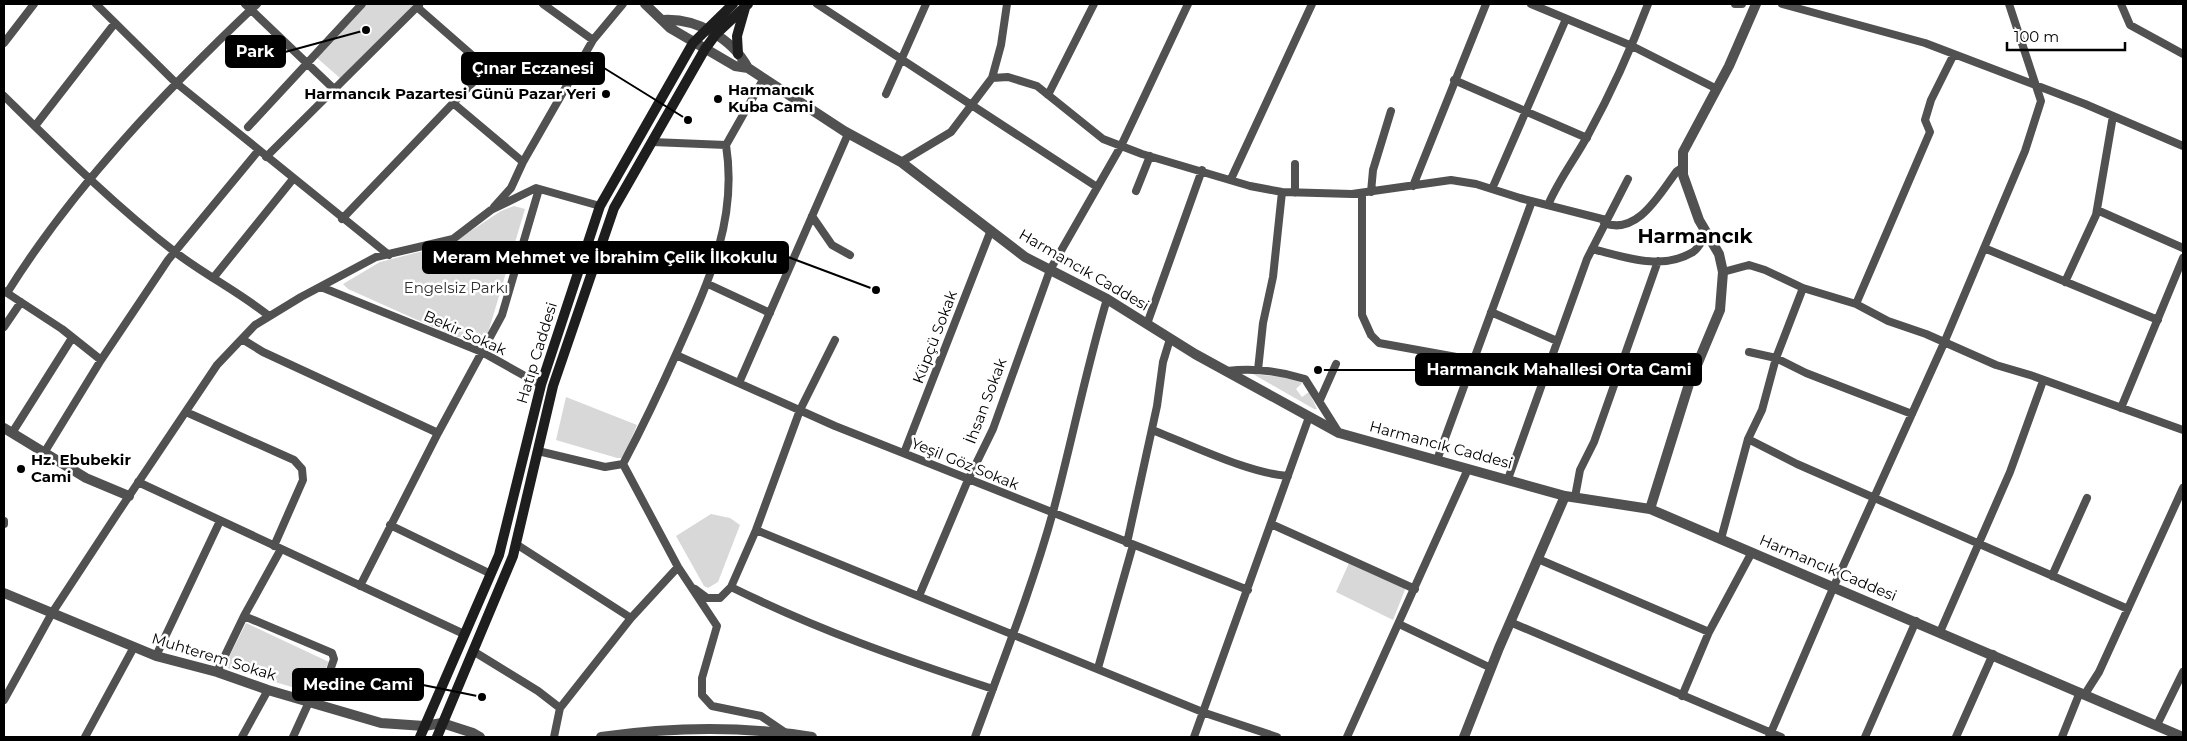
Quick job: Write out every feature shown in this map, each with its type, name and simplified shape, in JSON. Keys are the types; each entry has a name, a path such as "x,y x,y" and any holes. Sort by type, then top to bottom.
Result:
{"main road":[{"name":"Hatıp Caddesi","path":"420,737 499,555 541,385 600,206 692,42 733,4"},
{"name":"Hatıp Caddesi","path":"437,737 513,556 553,386 614,208 705,49 716,34 747,5"},
{"path":"738,54 738,28 747,5"}],"street":[{"path":"4,43 34,4"},
{"path":"96,4 175,82 342,219 388,254"},
{"path":"100,360 72,338 5,292 30,256 91,180 175,82 248,7 257,4"},
{"path":"248,127 362,4"},
{"path":"543,4 593,40"},
{"path":"4,700 52,613 218,365 255,325 269,316 376,257 453,239 491,210 511,188 523,162 593,40 623,4"},
{"path":"645,4 670,28 692,42 735,66 748,68"},
{"path":"817,4 901,61 974,104 1097,187"},
{"path":"886,94 926,4"},
{"path":"901,162 951,132 992,78 1001,45 1007,4"},
{"path":"1048,95 1094,4"},
{"name":"İhsan Sokak","path":"919,596 968,480 993,428 1050,270 1121,146 1188,4"},
{"path":"1230,179 1312,4"},
{"path":"1413,186 1486,4"},
{"path":"1531,4 1632,46 1717,89"},
{"path":"1548,205 1558,181 1587,138 1632,46 1648,4"},
{"path":"1735,4 1742,4"},
{"path":"1650,509 1689,384 1720,310 1723,272 1719,254 1699,220 1683,175 1683,152 1717,89 1756,4"},
{"path":"1782,4 1925,43 2113,116 2183,146"},
{"path":"1770,735 1834,586 1944,343 2024,151 2041,101 2010,4"},
{"path":"2121,4 2130,25 2183,54"},
{"path":"266,157 419,6 481,63 481,74 342,219"},
{"path":"248,7 335,90"},
{"path":"663,20 674,19 707,28 738,54 748,68"},
{"path":"1492,189 1566,20"},
{"path":"35,126 115,23"},
{"path":"1856,304 1930,132 1926,120 1931,100 1954,54"},
{"name":"Harmancık Caddesi","path":"748,68 848,134 901,162 1025,257 1107,299 1225,372 1339,433 1570,496 1650,509 1993,654 2157,725 2178,736"},
{"path":"992,78 1008,77 1037,86 1104,139 1121,146 1230,179 1282,192 1362,193 1451,180 1476,184 1605,222 1612,226 1623,225 1641,217 1677,171 1683,167"},
{"path":"624,464 708,284 724,235 728,186 726,145 764,78"},
{"path":"1454,80 1587,138"},
{"path":"4,96 91,180 176,253 249,300 269,316"},
{"path":"453,103 523,162"},
{"path":"1371,192 1373,170 1391,111"},
{"path":"2065,282 2097,210 2113,116"},
{"path":"739,383 848,134"},
{"path":"652,142 726,145"},
{"path":"44,453 100,360 168,260 176,253 258,151"},
{"path":"1136,191 1150,156"},
{"path":"1295,164 1295,193"},
{"path":"1147,324 1202,170"},
{"path":"214,277 293,179"},
{"path":"1508,479 1592,249 1628,179"},
{"path":"491,210 536,188 600,206"},
{"path":"360,586 438,433 502,315 539,189"},
{"path":"1258,370 1263,323 1273,277 1282,192"},
{"path":"1362,193 1362,315 1371,335 1379,343 1473,360"},
{"path":"1437,460 1532,201"},
{"path":"2097,210 2183,248"},
{"path":"812,216 832,245 850,256"},
{"name":"Küpçü Sokak","path":"904,453 991,230"},
{"path":"1592,249 1646,262 1672,260 1695,251 1707,233"},
{"path":"1984,248 2158,320"},
{"path":"2121,408 2183,258"},
{"path":"1464,737 1510,622 1594,442 1658,261"},
{"path":"1723,272 1749,265 1765,270 1803,288 1856,304 1888,321 1926,334 1996,365 2183,430"},
{"path":"708,284 770,313"},
{"name":"Bekir Sokak","path":"321,287 482,352 541,385"},
{"path":"1721,539 1724,519 1748,439 1762,410 1776,358 1803,288"},
{"path":"975,737 1013,633 1052,514 1093,347 1107,299"},
{"path":"4,327 21,302"},
{"path":"1491,312 1557,342"},
{"path":"72,338 8,430 86,478 129,496"},
{"path":"242,339 263,352 438,433"},
{"path":"1098,668 1130,544 1163,362 1170,339"},
{"path":"691,587 707,598 720,598 731,587 756,530 800,410 835,340"},
{"path":"1749,352 1776,358 1806,373 1912,414"},
{"name":"Yeşil Göz Sokak","path":"676,356 968,480 1248,590"},
{"path":"1320,400 1336,364"},
{"path":"1225,372 1258,370 1284,372 1305,379 1320,400 1339,433"},
{"path":"1940,632 2010,472 2043,381"},
{"path":"186,412 294,460 302,469 304,480 278,548 217,672"},
{"path":"1194,737 1205,713 1309,417"},
{"path":"1152,430 1272,475 1288,476"},
{"path":"1748,439 1797,464 2128,609"},
{"path":"538,451 605,467 624,464"},
{"path":"624,464 678,568 717,626 702,678 702,695 712,706 761,716 787,735"},
{"path":"1347,737 1400,624 1468,469"},
{"path":"138,482 464,634"},
{"path":"2062,737 2082,693 2099,672 2183,488"},
{"path":"2052,576 2087,498"},
{"path":"156,656 220,520"},
{"path":"1271,524 1415,589"},
{"path":"390,525 491,574"},
{"path":"756,530 1013,633 1205,713 1277,737"},
{"path":"516,544 631,618"},
{"path":"1682,696 1709,632 1752,552"},
{"path":"1538,559 1709,632"},
{"path":"554,737 560,708 631,618 678,568"},
{"path":"731,587 813,626 878,651 993,689"},
{"name":"Muhterem Sokak","path":"4,593 134,648 156,656 217,672 268,690 380,723 424,726 442,723 473,732 480,737"},
{"path":"244,616 332,653 334,659 314,703 293,737"},
{"path":"1510,622 1770,735 1781,737"},
{"path":"1865,737 1916,622"},
{"path":"1400,624 1491,668"},
{"path":"85,737 134,648"},
{"path":"473,651 538,691 560,708"},
{"path":"1956,737 1993,654"},
{"path":"2157,725 2183,672"},
{"path":"242,737 268,690"},
{"path":"601,737 640,732 734,729 812,737"}],"green space":[{"path":"367,4 416,4 341,79 316,57"},
{"name":"Engelsiz Parkı","path":"514,206 525,209 488,333 481,341 453,336 348,289 343,284 380,262 451,244 501,211"},
{"path":"1253,374 1292,378 1302,383 1296,389 1302,397 1309,392 1317,409 1314,409"},
{"path":"566,397 637,425 623,458 617,458 556,440"},
{"path":"711,514 730,518 740,525 718,582 708,588 704,586 676,536"},
{"path":"1349,563 1406,587 1393,620 1336,592"},
{"path":"246,623 329,662 312,693 224,667"}],"place":[{"name":"Park","path":"366,30"},
{"name":"Harmancık Pazartesi Günü Pazar Yeri","path":"606,94"},
{"name":"Harmancık Kuba Cami","path":"718,99"},
{"name":"Çınar Eczanesi","path":"688,120"},
{"name":"Meram Mehmet ve İbrahim Çelik İlkokulu","path":"876,290"},
{"name":"Harmancık Mahallesi Orta Cami","path":"1318,370"},
{"name":"Hz. Ebubekir Cami","path":"21,469"},
{"name":"Medine Cami","path":"482,697"}],"district":[{"name":"Harmancık","path":"1695,236"}]}
